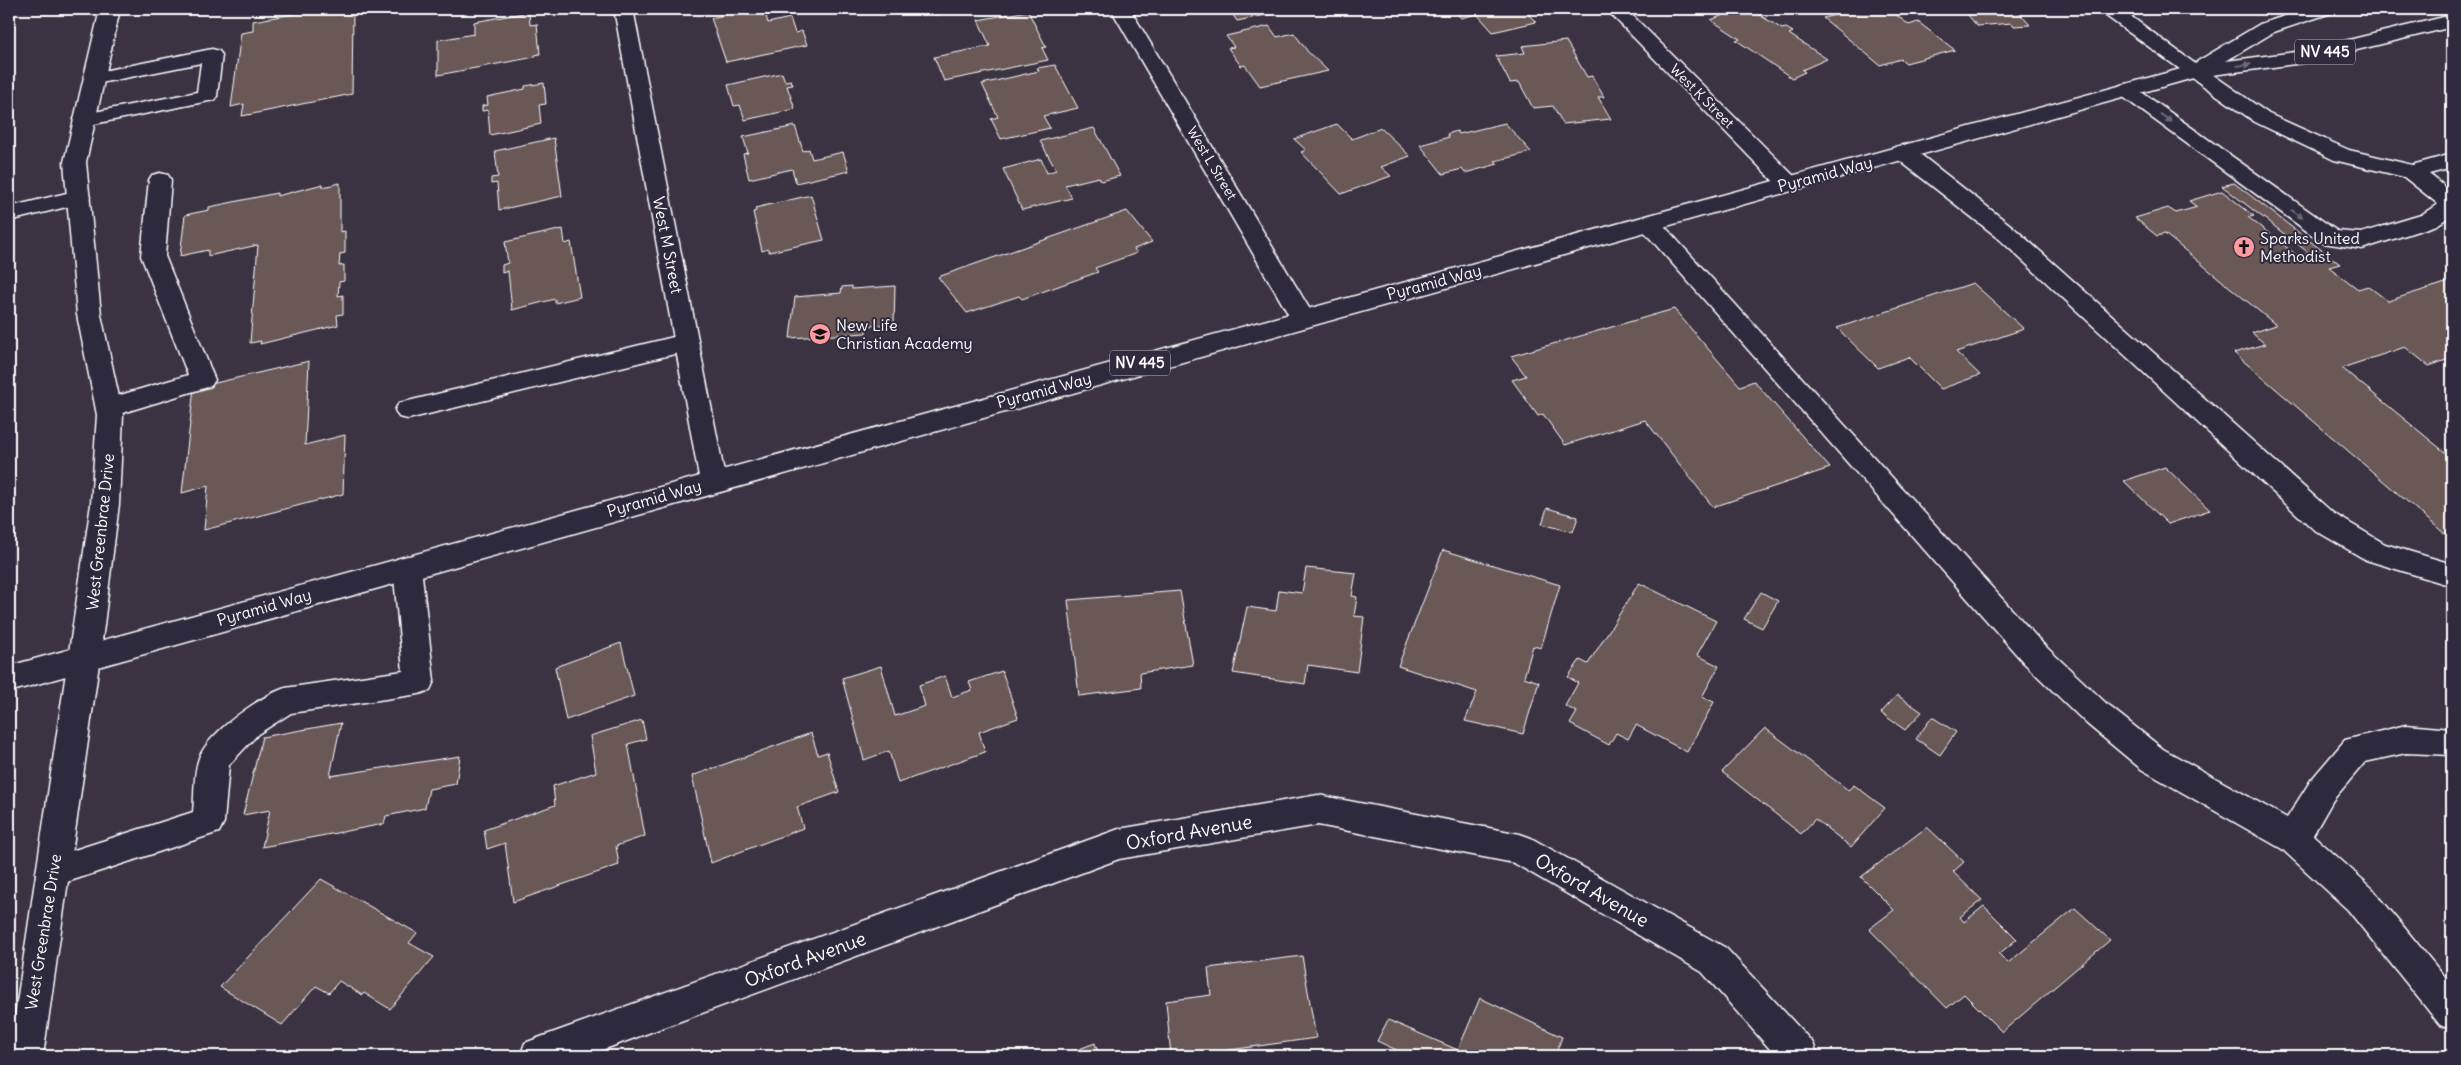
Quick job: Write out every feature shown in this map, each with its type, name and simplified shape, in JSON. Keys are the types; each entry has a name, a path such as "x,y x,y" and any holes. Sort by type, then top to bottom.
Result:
{"street":[{"name":"West Greenbrae Drive","path":"24,1056 85,657 105,504 110,415 89,314 75,162 110,9"},
{"name":"West M Street","path":"623,9 712,482"},
{"name":"West L Street","path":"1120,9 1303,318"},
{"name":"West K Street","path":"1615,9 1789,184"},
{"path":"2109,9 2262,118 2342,155 2412,172 2452,204 2429,220 2362,241 2331,238 2126,90"},
{"name":"Pyramid Way","path":"2195,71 2267,28 2324,9"},
{"name":"Pyramid Way","path":"9,679 2195,71 2304,57 2452,21"},
{"path":"2383,38 2452,40"},
{"path":"84,120 207,96 212,55 94,78"},
{"path":"1903,152 2005,232 2323,521 2376,552 2452,574"},
{"path":"2412,172 2452,161"},
{"path":"109,408 202,380 153,256 160,180"},
{"path":"9,214 78,197"},
{"path":"1649,222 2034,654 2098,715 2152,759 2293,838 2360,899 2452,1013"},
{"path":"408,410 686,344"},
{"path":"52,872 208,822 214,760 247,725 285,701 419,681 407,567"},
{"path":"2293,838 2322,790 2356,750 2406,739 2452,742"},
{"name":"Oxford Avenue","path":"538,1056 1119,844 1318,810 1520,849 1714,960 1800,1056"}],"building":[{"path":"322,9 353,9 352,94 242,116 244,104 231,107 241,33 253,31 253,21"},
{"path":"748,9 764,9 768,23 790,18 795,33 802,31 807,45 726,62 711,18"},
{"path":"932,9 968,9 935,15"},
{"path":"1229,9 1277,9 1280,12 1237,21"},
{"path":"1452,9 1529,9 1524,10 1536,22 1493,32 1477,14 1461,18"},
{"path":"1738,9 1750,9 1782,29 1786,28 1793,32 1789,34 1827,59 1802,70 1805,72 1792,78 1736,40 1740,39 1711,20"},
{"path":"1871,9 1889,9 1909,25 1918,22 1955,50 1906,63 1901,59 1880,65 1823,18 1856,10 1859,12"},
{"path":"1963,9 2016,9 2030,25 2014,26 2012,23 1977,26"},
{"path":"1028,11 1046,47 1042,48 1048,60 944,81 934,57 990,46 978,20"},
{"path":"529,12 530,25 537,24 540,54 535,55 535,57 438,75 438,40 474,34 474,22"},
{"path":"1269,26 1277,37 1294,33 1308,52 1328,71 1260,86 1245,65 1241,66 1228,48 1234,47 1226,36"},
{"path":"1566,41 1587,77 1592,76 1604,97 1598,97 1611,119 1563,124 1553,106 1533,108 1519,82 1510,83 1496,56 1525,53 1522,46"},
{"path":"1055,65 1078,108 1043,116 1050,128 1001,139 991,119 998,117 982,84 1039,71 1037,68"},
{"path":"782,73 785,81 791,80 793,85 787,86 795,109 745,120 740,105 734,106 728,85"},
{"path":"544,83 546,104 539,105 541,124 490,135 488,110 482,111 482,106 488,105 487,97 525,89 525,86"},
{"path":"1505,123 1531,152 1495,161 1498,164 1465,173 1462,169 1443,174 1420,145 1449,137 1447,134 1457,131 1459,134"},
{"path":"1337,124 1352,139 1381,128 1410,156 1381,167 1391,176 1341,194 1301,152 1306,150 1294,139"},
{"path":"795,126 803,151 809,149 812,159 843,152 849,171 796,183 792,169 749,179 743,154 748,153 743,137"},
{"path":"1094,128 1120,176 1101,181 1099,177 1065,185 1072,198 1022,210 1003,169 1041,159 1047,173 1056,170 1040,141"},
{"path":"554,138 562,196 499,210 497,183 491,184 491,178 498,177 495,151"},
{"path":"340,183 340,232 345,231 345,253 340,254 339,266 344,265 344,281 339,282 338,296 343,295 343,314 337,315 338,325 260,344 261,341 250,343 258,245 208,256 208,250 180,256 185,215 209,210 209,207 277,193 277,196 323,184 323,187"},
{"path":"2234,183 2340,264 2329,267 2358,289 2368,286 2388,301 2452,281 2452,358 2429,366 2405,347 2342,368 2452,458 2452,531 2445,534 2234,353 2265,344 2252,333 2276,325 2165,234 2157,236 2135,218 2168,208 2176,213 2197,207 2189,201 2222,191 2254,216 2248,217 2299,257 2309,253 2222,186"},
{"path":"811,195 824,240 769,252 768,249 762,251 753,212 756,211 755,208"},
{"path":"1127,211 1152,242 1134,249 1137,253 1095,268 1098,272 1022,299 1019,296 967,313 938,277"},
{"path":"563,229 565,244 571,242 580,297 555,303 555,299 512,310 508,271 502,273 502,265 508,263 505,242"},
{"path":"1973,283 2024,329 1956,352 1980,375 1941,389 1909,357 1878,368 1837,328"},
{"path":"852,286 852,289 895,286 894,324 867,326 866,333 790,338 795,297 841,293 842,287"},
{"path":"1674,309 1740,386 1754,381 1830,468 1713,507 1645,420 1565,445 1543,414 1538,416 1512,380 1526,376 1511,356"},
{"path":"309,361 305,445 345,435 343,494 204,530 208,486 182,493 194,388"},
{"path":"2165,467 2210,510 2168,524 2124,481"},
{"path":"1547,508 1578,517 1573,532 1542,524"},
{"path":"1443,550 1560,585 1541,648 1533,646 1524,677 1539,682 1523,734 1465,721 1477,692 1398,666"},
{"path":"1306,568 1356,573 1352,596 1357,597 1354,616 1364,617 1357,672 1308,665 1305,684 1233,673 1247,607 1276,611 1279,590 1302,593"},
{"path":"1639,583 1716,621 1697,655 1719,666 1702,697 1714,702 1687,752 1636,725 1628,739 1616,733 1609,745 1570,724 1577,712 1565,706 1578,683 1568,677 1580,660 1588,664"},
{"path":"1180,591 1193,665 1140,673 1141,688 1079,696 1068,600"},
{"path":"1761,592 1778,601 1762,628 1744,619"},
{"path":"621,643 634,696 566,720 555,667"},
{"path":"881,666 895,716 925,706 919,685 945,676 952,697 972,690 969,682 1002,671 1018,718 979,732 985,752 898,783 889,751 864,760 842,678"},
{"path":"1897,695 1922,712 1905,730 1881,713"},
{"path":"1932,717 1956,732 1940,755 1916,739"},
{"path":"642,720 646,739 628,744 645,836 616,846 619,865 513,902 505,843 487,849 484,830 555,805 553,786 596,772 590,736"},
{"path":"341,723 330,776 460,756 456,784 429,789 425,808 386,816 384,824 262,847 270,810 243,815 262,737"},
{"path":"1765,728 1848,790 1854,785 1885,808 1851,847 1815,819 1801,834 1722,772"},
{"path":"811,733 818,755 827,752 839,792 797,807 803,828 711,863 692,776"},
{"path":"1927,827 1964,862 1953,872 1982,900 1960,917 1964,922 1984,906 2017,939 1999,954 2008,963 2075,908 2110,940 2002,1032 1964,994 1947,1008 1869,929 1894,910 1861,877"},
{"path":"321,879 417,933 409,943 434,957 390,1009 364,993 362,995 339,981 329,993 316,986 282,1025 220,987"},
{"path":"1302,956 1316,1038 1208,1053 1209,1056 1171,1056 1166,1001 1211,995 1208,968"},
{"path":"1480,998 1562,1037 1555,1056 1401,1056 1403,1053 1377,1041 1388,1020 1458,1050"},
{"path":"1095,1043 1099,1056 1061,1056"}],"place":[{"name":"Sparks United Methodist","path":"2244,247"},
{"name":"New Life Christian Academy","path":"820,334"}]}
